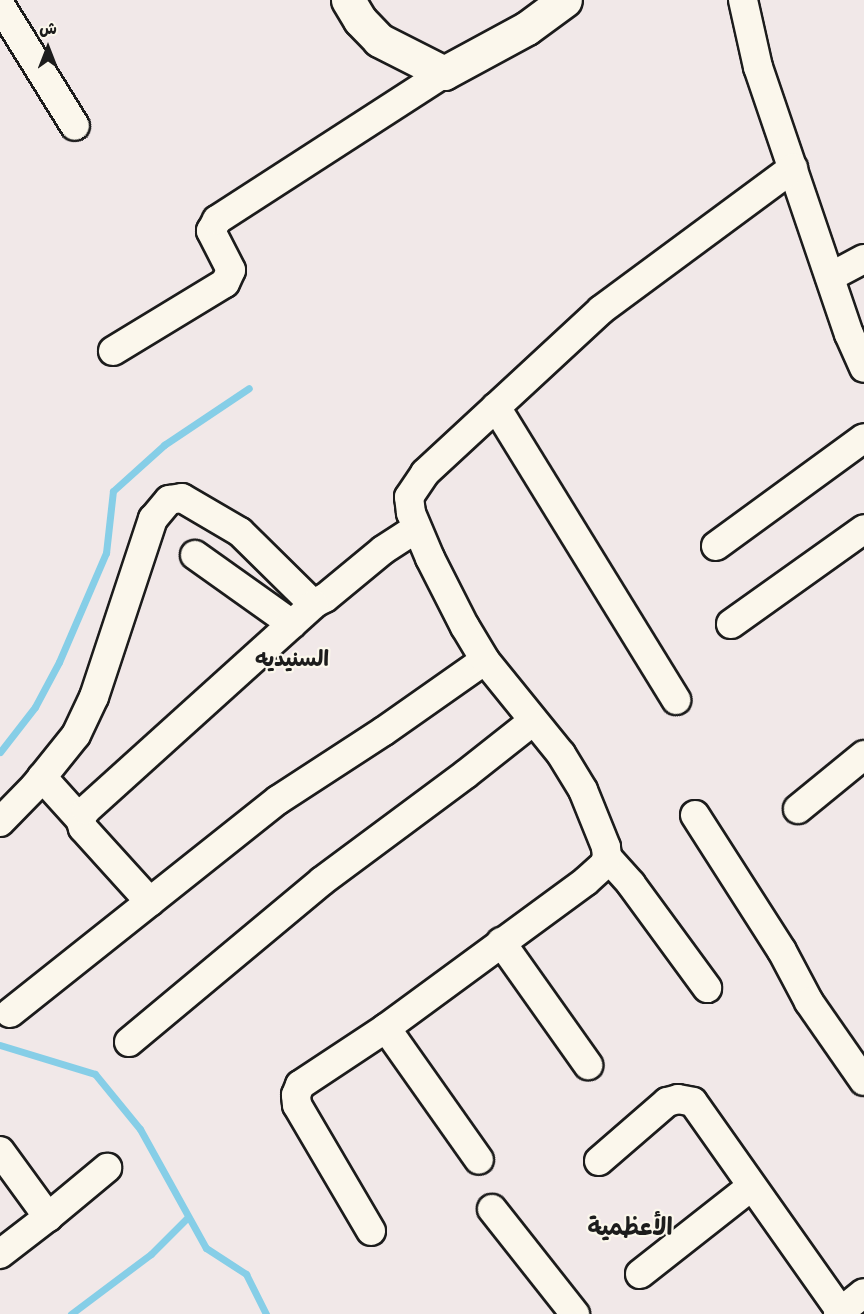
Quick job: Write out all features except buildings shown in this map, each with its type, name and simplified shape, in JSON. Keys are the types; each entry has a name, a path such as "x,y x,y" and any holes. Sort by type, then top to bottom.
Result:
{"main road":[{"path":"348,0 360,20 379,40 444,73 527,28 565,0"}],"street":[{"path":"743,0 758,67 830,277 864,368"},
{"path":"0,5 75,126"},
{"path":"113,351 225,283 231,270 211,231 217,220 444,73"},
{"path":"371,1231 297,1105 296,1095 300,1085 386,1028 586,881 604,865 607,857 606,847 583,790 561,754 532,721 485,660 460,618 417,528 411,513 409,497 414,486 601,310 793,168"},
{"path":"830,277 864,259"},
{"path":"496,407 676,700"},
{"path":"716,546 864,438"},
{"path":"0,822 42,777 76,735 94,697 153,519 169,500 182,498 240,532 314,604"},
{"path":"80,819 86,810 314,604 326,598 383,550 417,528"},
{"path":"731,624 864,529"},
{"path":"195,555 292,624"},
{"path":"10,1013 278,800 384,731 485,660"},
{"path":"129,1042 322,882 466,774 532,721"},
{"path":"798,809 864,755"},
{"path":"42,777 80,819 83,828 150,902"},
{"path":"695,815 782,951 809,1002 864,1081"},
{"path":"607,857 631,884 707,988"},
{"path":"501,942 588,1065"},
{"path":"386,1028 479,1160"},
{"path":"599,1161 667,1102 678,1099 693,1102 840,1313 864,1293"},
{"path":"0,1151 48,1217"},
{"path":"0,1254 107,1168"},
{"path":"640,1274 752,1186"},
{"path":"492,1209 575,1314"}],"waterway":[{"path":"0,752 35,707 59,662 106,553 113,491 164,445 249,388"},
{"path":"0,1045 95,1074 140,1129 206,1248 246,1274 266,1314"},
{"path":"71,1314 151,1254 188,1217"}],"district":[{"name":"السنيديه","path":"292,662"},
{"name":"الأعظمية","path":"630,1230"}]}
